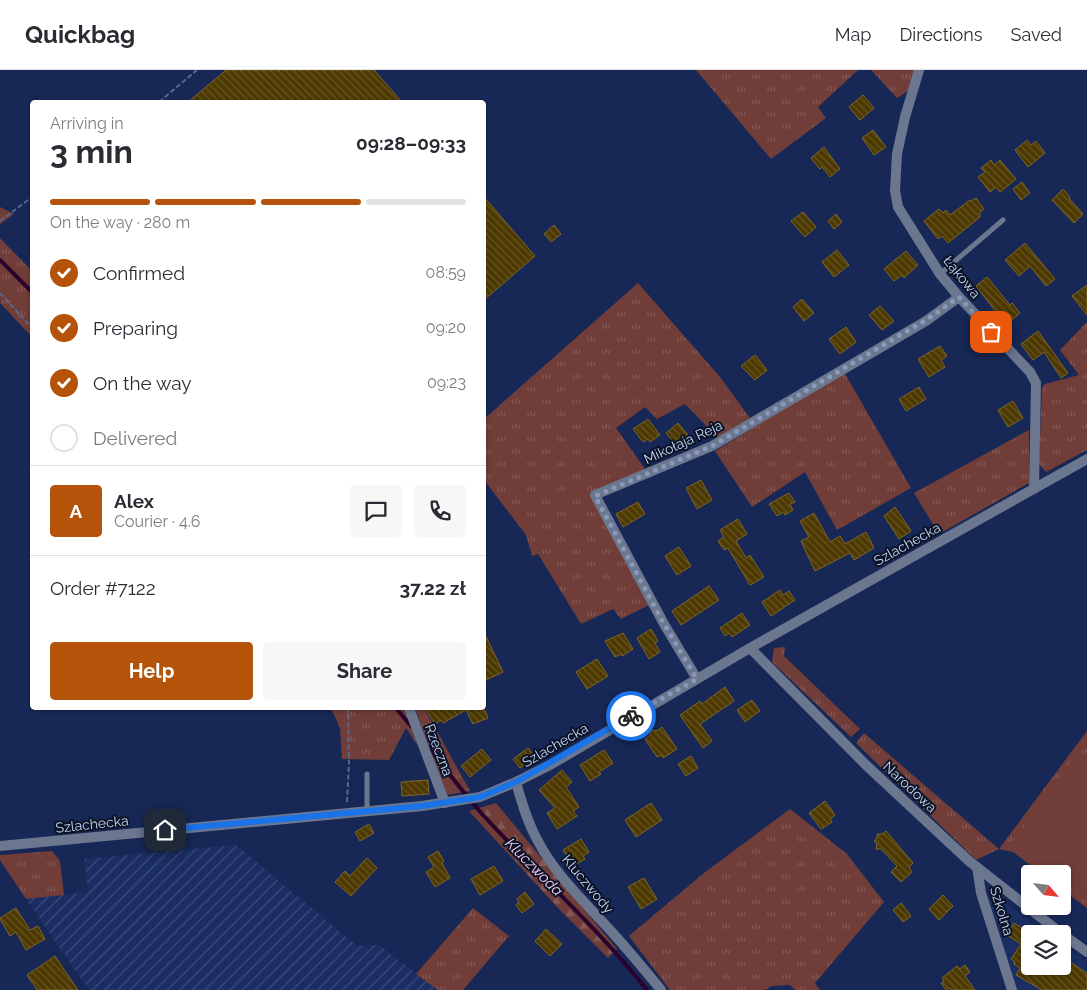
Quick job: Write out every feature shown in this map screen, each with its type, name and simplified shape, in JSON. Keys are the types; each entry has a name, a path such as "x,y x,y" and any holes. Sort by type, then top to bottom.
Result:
{"street":[{"name":"Łąkowa","path":"919,70 905,117 897,154 896,197 898,207 940,274 959,297 1030,372 1036,383 1034,488"},
{"name":"Mikołaja Reja","path":"697,679 664,624 595,496 712,446 926,320 959,297"},
{"name":"Szlachecka","path":"0,846 368,811 480,797 516,782 1087,459"},
{"name":"Narodowa","path":"750,648 866,764 977,867 1051,925"},
{"name":"Rzeczna","path":"410,710 449,802"},
{"name":"Kluczwody","path":"516,782 524,812 539,844 546,854 570,886 662,990"},
{"name":"Szkolna","path":"977,867 981,893 1012,990"},
{"name":"Narodowa","path":"1071,940 1087,952"}],"lane":[{"path":"940,274 1004,220"},
{"path":"367,774 368,811"}],"path":[{"path":"161,100 197,70"},
{"path":"0,221 30,198"},
{"path":"0,293 30,326"},
{"path":"348,710 349,762 346,801 350,812"}],"shaded area":[{"path":"236,845 357,946 379,945 438,990 89,990 26,899 88,892 84,859"},
{"path":"986,898 1004,902 1035,925 1021,925 1021,975 1071,975 1071,951 1087,962 1087,990 1016,990"}],"green space":[{"path":"696,70 858,70 818,107 826,118 771,159"},
{"path":"871,70 914,70 908,91 897,98"},
{"path":"0,207 14,214 0,224"},
{"path":"0,238 30,269 30,335 0,303"},
{"path":"638,283 720,377 750,418 718,438 685,404 657,419 645,407 616,428 645,469 592,493 649,605 621,619 613,609 581,624 538,554 532,556 526,535 486,483 486,417"},
{"path":"1087,322 1087,450 1046,472 1039,464 1042,387 1045,384 1079,375 1060,350"},
{"path":"844,372 911,488 837,530 805,472 752,507 715,451"},
{"path":"1029,430 1029,483 939,534 914,493"},
{"path":"785,647 784,656 860,729 851,737 772,662 774,648"},
{"path":"332,710 405,710 418,746 406,728 389,760 342,759 340,728"},
{"path":"416,710 425,710 470,791 447,795"},
{"path":"1087,731 1087,908 1071,896 1071,865 1030,865 1013,852 999,849"},
{"path":"864,733 999,849 976,860 856,743"},
{"path":"1077,754 1087,760 1087,900 1071,888 1071,865 1039,865 1011,844"},
{"path":"496,803 617,949 608,958 559,909 469,811"},
{"path":"790,809 847,854 884,902 815,983 820,990 795,990 790,985 772,986 765,990 670,990 629,936 704,873"},
{"path":"52,851 60,861 64,895 26,899 0,860 0,855"},
{"path":"473,908 509,936 463,990 438,990 416,974"}],"building":[{"path":"226,70 374,70 400,100 190,100"},
{"path":"863,95 874,108 860,120 849,107"},
{"path":"873,130 886,147 874,155 862,138"},
{"path":"1027,140 1031,145 1036,141 1045,153 1028,167 1015,150"},
{"path":"824,147 840,169 830,177 811,158"},
{"path":"991,160 994,165 1000,160 1016,179 1000,192 996,187 990,192 978,177 985,172 981,168"},
{"path":"1022,182 1030,193 1021,200 1013,189"},
{"path":"1064,190 1083,214 1074,223 1052,200"},
{"path":"976,198 984,209 980,212 980,217 948,243 942,236 938,239 924,221 939,209 943,213 946,210 950,215 970,200"},
{"path":"486,199 535,256 486,298"},
{"path":"803,212 816,227 805,237 791,221"},
{"path":"836,214 842,222 834,229 828,221"},
{"path":"554,225 561,234 551,242 544,234"},
{"path":"1025,243 1055,279 1046,286 1030,266 1019,276 1005,260"},
{"path":"837,250 849,265 834,277 822,262"},
{"path":"906,251 918,265 904,278 902,275 894,281 884,269"},
{"path":"987,277 1010,305 1012,303 1020,313 1006,325 976,286"},
{"path":"1087,285 1087,315 1072,296"},
{"path":"802,299 814,313 804,321 793,307"},
{"path":"880,306 894,321 882,330 869,315"},
{"path":"846,327 856,342 840,354 829,339"},
{"path":"1038,331 1068,373 1061,378 1044,352 1033,360 1021,344"},
{"path":"940,346 947,356 941,360 945,367 929,377 918,359"},
{"path":"755,355 767,370 755,380 741,366"},
{"path":"919,387 926,399 906,411 899,399"},
{"path":"1013,401 1023,418 1008,427 998,410"},
{"path":"648,419 660,435 650,442 648,439 643,442 633,429"},
{"path":"678,423 692,440 680,450 666,433"},
{"path":"701,480 712,500 697,509 686,488"},
{"path":"789,493 795,502 790,504 793,510 785,515 784,512 777,516 769,504"},
{"path":"638,502 645,514 623,527 616,514"},
{"path":"895,507 911,531 899,539 884,516"},
{"path":"814,513 830,542 840,536 845,544 866,532 874,548 854,560 850,553 815,571 801,541 809,537 800,521"},
{"path":"738,519 747,534 736,541 746,558 750,555 764,577 750,585 728,548 724,550 718,541 724,537 720,530"},
{"path":"679,547 691,566 677,575 665,556"},
{"path":"709,586 719,600 681,625 672,611"},
{"path":"780,590 783,595 789,591 795,600 771,616 762,602"},
{"path":"742,613 750,625 732,637 729,633 725,636 720,628"},
{"path":"651,629 658,641 655,643 660,652 649,659 637,638"},
{"path":"623,633 633,649 622,656 621,654 615,657 605,641"},
{"path":"486,636 503,672 486,680"},
{"path":"597,659 608,676 587,689 576,672"},
{"path":"725,687 734,701 700,724 712,741 703,748 680,715 700,701 702,704"},
{"path":"752,700 760,711 745,722 737,710"},
{"path":"426,710 466,710 443,723 441,720 435,724"},
{"path":"466,710 485,710 488,718 473,724"},
{"path":"662,727 677,749 663,758 661,755 657,757 645,739 650,735 651,730 657,731"},
{"path":"528,748 535,757 520,768 513,759"},
{"path":"482,749 491,760 470,777 461,766"},
{"path":"604,750 613,763 599,772 601,774 590,781 580,765"},
{"path":"691,756 698,768 686,776 678,764"},
{"path":"562,770 572,782 566,787 579,807 573,811 577,816 557,829 547,813 555,808 539,790"},
{"path":"428,780 429,794 402,796 401,782"},
{"path":"825,801 835,815 830,819 832,822 821,829 809,813"},
{"path":"651,803 662,820 636,837 625,820"},
{"path":"369,824 374,833 360,841 355,832"},
{"path":"886,831 913,863 909,867 912,872 901,882 891,872 897,866 881,849 876,849 877,844 874,841 877,838 877,834 882,834"},
{"path":"581,839 589,852 583,856 585,859 573,866 563,850"},
{"path":"438,851 450,878 435,887 426,872 434,867 428,857"},
{"path":"367,858 377,868 351,896 335,882 345,871 350,876"},
{"path":"494,866 503,881 480,895 471,879"},
{"path":"644,878 657,899 641,909 628,887"},
{"path":"525,892 534,904 522,913 516,905 519,902 517,899"},
{"path":"943,895 953,906 939,920 929,909"},
{"path":"901,903 911,916 903,922 893,910"},
{"path":"16,908 30,930 38,926 45,939 26,950 16,932 10,936 0,919"},
{"path":"1014,923 1021,927 1021,944 1007,935"},
{"path":"546,929 562,944 550,956 535,941"},
{"path":"1021,944 1021,975 1071,975 1071,963 1087,973 1087,990 1042,990 1016,975 1020,968 1011,959"},
{"path":"55,956 78,990 37,990 27,975"},
{"path":"965,965 970,972 965,976 975,990 951,990 949,988 946,990 941,983 944,981 942,978 957,966 960,969"}],"waterway":[{"name":"Kluczwoda","path":"0,260 30,290"},
{"name":"Kluczwoda","path":"398,710 411,726"},
{"name":"Kluczwoda","path":"428,747 483,815 608,944 647,990"}],"way so far":[{"path":"631,716 697,679 664,624 595,496 712,446 926,320 959,297 991,332"}],"route":[{"path":"165,830 422,806 480,797 516,782 550,764 631,716"}]}
